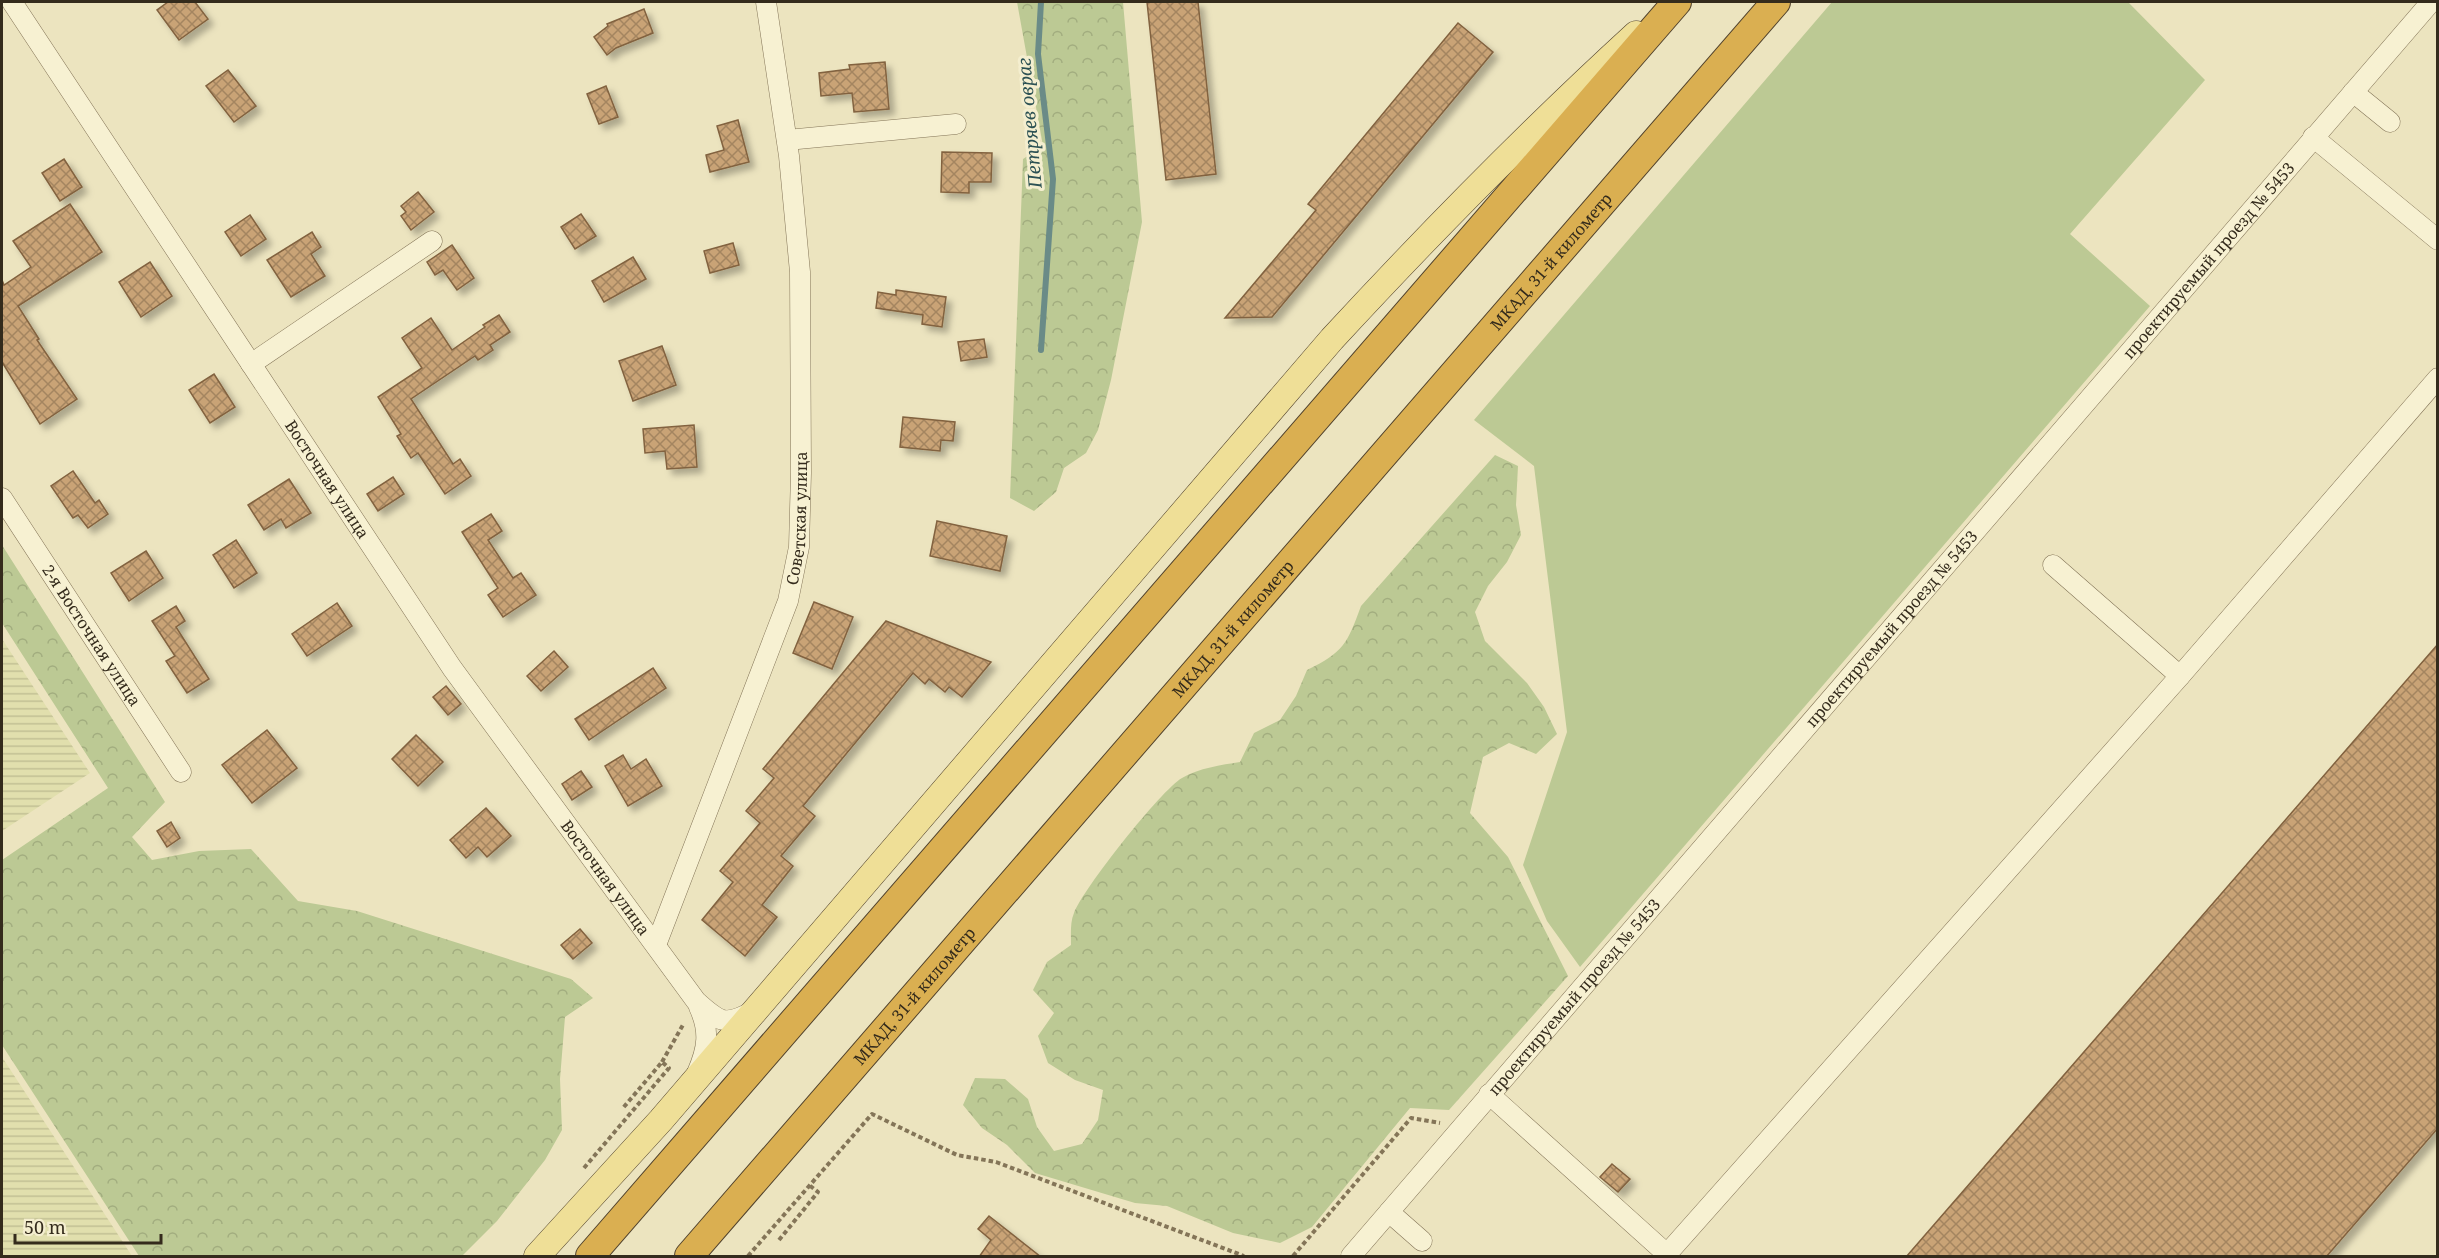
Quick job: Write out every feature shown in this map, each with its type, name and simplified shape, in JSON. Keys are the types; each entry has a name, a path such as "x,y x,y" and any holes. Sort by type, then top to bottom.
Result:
{"highway":[{"path":"590,1257 1677,2"},
{"name":"МКАД, 31-й километр","path":"698,1254 1776,2"}],"main road":[{"path":"537,1257 693,1083 1332,339 1419,245 1563,101 1671,2"}],"street":[{"name":"Восточная улица","path":"12,2 452,668 554,810 656,945"},
{"name":"Советская улица","path":"656,945 788,601 799,547 801,272 787,140 766,2"},
{"name":"проектируемый проезд № 5453","path":"1352,1257 1489,1094 2313,137 2432,2"},
{"path":"2353,92 2390,122"},
{"path":"787,140 956,124"},
{"path":"2313,137 2438,240"},
{"path":"251,364 432,241"},
{"path":"1489,1094 1668,1255 2180,676 2438,378"},
{"name":"2-я Восточная улица","path":"2,498 181,772"},
{"path":"2053,566 2180,676"},
{"path":"656,945 696,1001 707,1024 708,1040 704,1058 693,1083"},
{"path":"696,1001 713,1017 725,1022 737,1020 754,1010"},
{"path":"1389,1212 1422,1241"}],"path":[{"path":"623,1108 662,1062 696,1001"},
{"path":"578,1176 669,1068 662,1062"},
{"path":"748,1257 872,1114 957,1155 996,1162 1244,1257"},
{"path":"1293,1257 1411,1118 1461,1127"},
{"path":"779,1240 818,1192 809,1185"}],"shaded area":[{"path":"2,639 90,773 2,831"},
{"path":"2,1057 132,1256 2,1256"}],"green space":[{"path":"1017,2 1123,2 1142,222 1111,380 1098,430 1086,453 1064,468 1056,492 1034,511 1010,498 1023,159 1043,146"},
{"path":"1832,2 2128,2 2205,80 2070,234 2150,306 1580,967 1547,921 1523,865 1567,732 1534,466 1474,420"},
{"path":"1495,455 1518,466 1516,505 1521,535 1507,562 1488,586 1475,612 1485,641 1527,683 1544,707 1557,734 1536,754 1509,743 1483,757 1470,813 1508,857 1568,976 1449,1110 1410,1108 1312,1227 1280,1243 1233,1233 1167,1206 1135,1203 1035,1173 1007,1145 982,1128 963,1105 975,1078 1005,1079 1028,1099 1037,1127 1054,1151 1082,1144 1098,1120 1103,1090 1075,1080 1048,1063 1038,1036 1054,1013 1033,990 1047,962 1071,945 1072,920 1080,901 1124,841 1172,786 1182,778 1210,767 1240,762 1254,733 1280,720 1296,696 1307,670 1329,658 1343,646 1361,606"},
{"path":"2,545 165,802 132,837 152,860 199,851 251,849 298,901 357,911 571,979 593,998 565,1017 560,1079 562,1130 545,1160 497,1221 462,1256 139,1256 2,1045 2,860 108,788 2,623"}],"building":[{"path":"168,2 195,2 208,19 179,40 157,10"},
{"path":"1147,2 1198,2 1216,174 1166,180"},
{"path":"644,9 653,33 616,48 607,55 594,37 608,26 607,24"},
{"path":"1458,23 1493,52 1272,317 1225,318 1316,210 1308,204"},
{"path":"885,62 889,109 854,112 852,93 821,96 819,73 850,69 849,65"},
{"path":"228,70 256,106 234,122 206,86"},
{"path":"606,86 618,117 599,124 587,94"},
{"path":"738,120 749,162 710,172 706,155 724,150 717,126"},
{"path":"942,152 992,153 991,182 969,182 969,193 941,192"},
{"path":"64,159 82,187 60,201 42,173"},
{"path":"418,192 434,212 411,230 401,216 406,212 401,206"},
{"path":"70,204 102,252 18,306 39,339 37,340 77,399 40,424 2,362 2,280 4,285 31,267 13,241"},
{"path":"581,214 596,236 575,249 561,227"},
{"path":"250,215 266,239 241,256 225,232"},
{"path":"312,232 321,247 311,254 325,276 291,297 267,260"},
{"path":"733,243 739,265 710,273 704,251"},
{"path":"452,245 474,278 457,290 443,270 435,275 427,262"},
{"path":"633,257 646,279 604,302 592,281"},
{"path":"150,262 172,296 141,317 119,282"},
{"path":"896,290 946,297 942,327 922,324 923,315 876,308 878,292 896,295"},
{"path":"499,315 510,332 490,345 493,350 478,360 475,356 411,399 453,464 460,459 471,476 445,494 418,453 411,458 397,436 401,434 378,397 422,368 402,338 431,318 452,350"},
{"path":"984,339 987,357 961,361 958,342"},
{"path":"662,346 676,385 633,401 619,361"},
{"path":"214,374 235,407 210,423 189,390"},
{"path":"903,417 955,422 953,441 941,440 940,451 900,447"},
{"path":"694,425 697,467 667,469 665,451 645,453 643,429"},
{"path":"73,471 95,503 99,500 108,514 88,528 78,515 73,518 51,486"},
{"path":"393,477 404,494 378,511 367,494"},
{"path":"289,479 311,513 286,528 281,519 264,530 248,505"},
{"path":"491,514 502,531 488,540 513,578 521,573 536,595 503,617 488,595 498,588 462,532"},
{"path":"937,521 1007,536 1000,571 930,556"},
{"path":"236,540 257,573 234,588 213,555"},
{"path":"146,551 163,578 129,601 111,573"},
{"path":"814,602 853,617 832,669 793,653"},
{"path":"337,603 352,626 307,656 292,634"},
{"path":"176,606 185,621 176,627 209,679 187,693 166,661 175,656 152,621"},
{"path":"886,621 991,662 962,697 949,687 945,692 929,679 925,684 913,673 803,806 815,816 781,856 793,866 762,905 777,917 745,956 702,920 733,882 720,871 760,823 746,811 774,778 763,769"},
{"path":"2438,644 2438,1128 2326,1257 1906,1257"},
{"path":"554,651 568,667 541,691 527,676"},
{"path":"653,668 666,688 589,740 575,719"},
{"path":"446,686 461,704 448,715 433,697"},
{"path":"267,730 297,768 252,803 222,765"},
{"path":"416,735 443,762 418,786 392,759"},
{"path":"623,755 631,769 646,759 662,786 628,806 605,766"},
{"path":"581,771 592,787 572,800 562,784"},
{"path":"486,808 511,836 487,857 478,847 466,858 450,840"},
{"path":"171,822 180,838 167,847 157,831"},
{"path":"580,929 592,943 573,959 561,945"},
{"path":"1612,1164 1630,1179 1618,1192 1600,1177"},
{"path":"989,1216 1041,1257 979,1257 991,1240 978,1229"}],"waterway":[{"name":"Петряев овраг","path":"1041,2 1038,54 1053,179 1041,350"}]}
